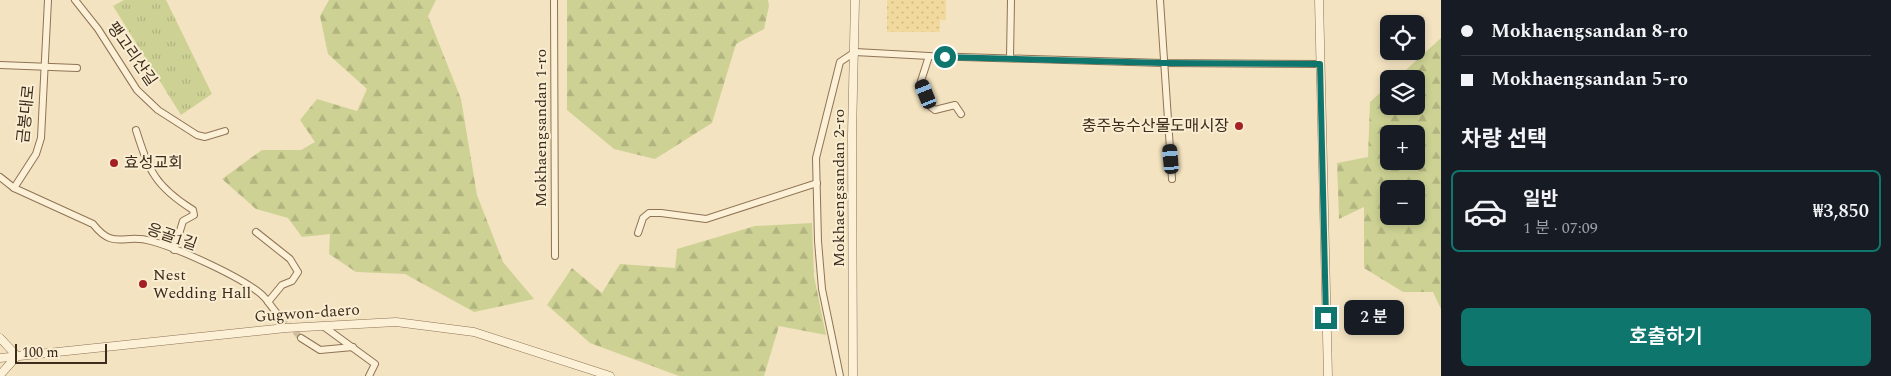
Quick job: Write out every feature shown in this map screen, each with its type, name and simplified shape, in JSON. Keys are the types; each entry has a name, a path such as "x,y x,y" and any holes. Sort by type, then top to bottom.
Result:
{"street":[{"name":"금봉대로","path":"14,188 36,154 41,138 48,0"},
{"name":"팽고리산길","path":"75,0 98,29 137,90 158,110 178,125 197,135 205,137 225,131"},
{"name":"Mokhaengsandan 1-ro","path":"554,0 555,256"},
{"name":"Mokhaengsandan 2-ro","path":"853,376 852,135 855,0"},
{"path":"1010,0 1010,58"},
{"path":"1160,0 1172,179"},
{"path":"1319,0 1328,376"},
{"path":"840,376 822,289 816,158 840,62 855,52 1163,63 1320,64"},
{"path":"929,56 921,81 931,107 935,110 955,105 961,114"},
{"name":"금봉대로","path":"0,65 77,68"},
{"path":"136,130 148,168 173,199 193,210 194,215 184,221 174,250"},
{"name":"응골1길","path":"0,177 14,188 93,224 102,235 109,239 150,240 218,269 256,291 276,312"},
{"path":"638,233 644,218 649,214 661,213 706,219 817,182"},
{"path":"256,232 290,259 298,272 292,281 282,285 268,302"},
{"name":"Gugwon-daero","path":"0,358 322,325 396,322 474,332 610,376"},
{"path":"322,325 375,364 369,376"},
{"path":"0,338 17,356 0,375"},
{"path":"301,338 320,350 353,347"}],"green space":[{"path":"124,0 166,0 212,94 181,115 113,6"},
{"path":"329,0 436,0 428,16 461,99 477,195 503,262 534,299 474,312 405,274 356,272 329,254 330,234 302,237 288,218 256,209 222,179 262,150 301,150 315,142 300,120 317,99 357,111 367,89 328,54 320,16"},
{"path":"567,0 768,0 769,6 764,29 736,44 712,123 655,159 614,149 567,110"},
{"path":"1441,38 1441,309 1433,292 1403,292 1364,268 1364,207 1339,219 1337,163 1368,157 1370,102 1380,93 1380,115 1425,115 1425,70 1406,70 1417,60 1425,60 1425,53"},
{"path":"812,223 814,276 826,335 779,326 764,376 679,376 590,343 547,305 572,268 602,293 620,264 675,268 677,249 755,226"}],"sand":[{"path":"887,0 946,0 946,20 940,20 940,32 887,32"}],"tunnel":[{"path":"276,312 301,338"}],"place":[{"name":"충주농수산물도매시장","path":"1239,126"},
{"name":"효성교회","path":"114,163"},
{"name":"Nest Wedding Hall","path":"143,284"}],"route":[{"path":"945,57 1163,63 1320,64 1326,318"}]}
